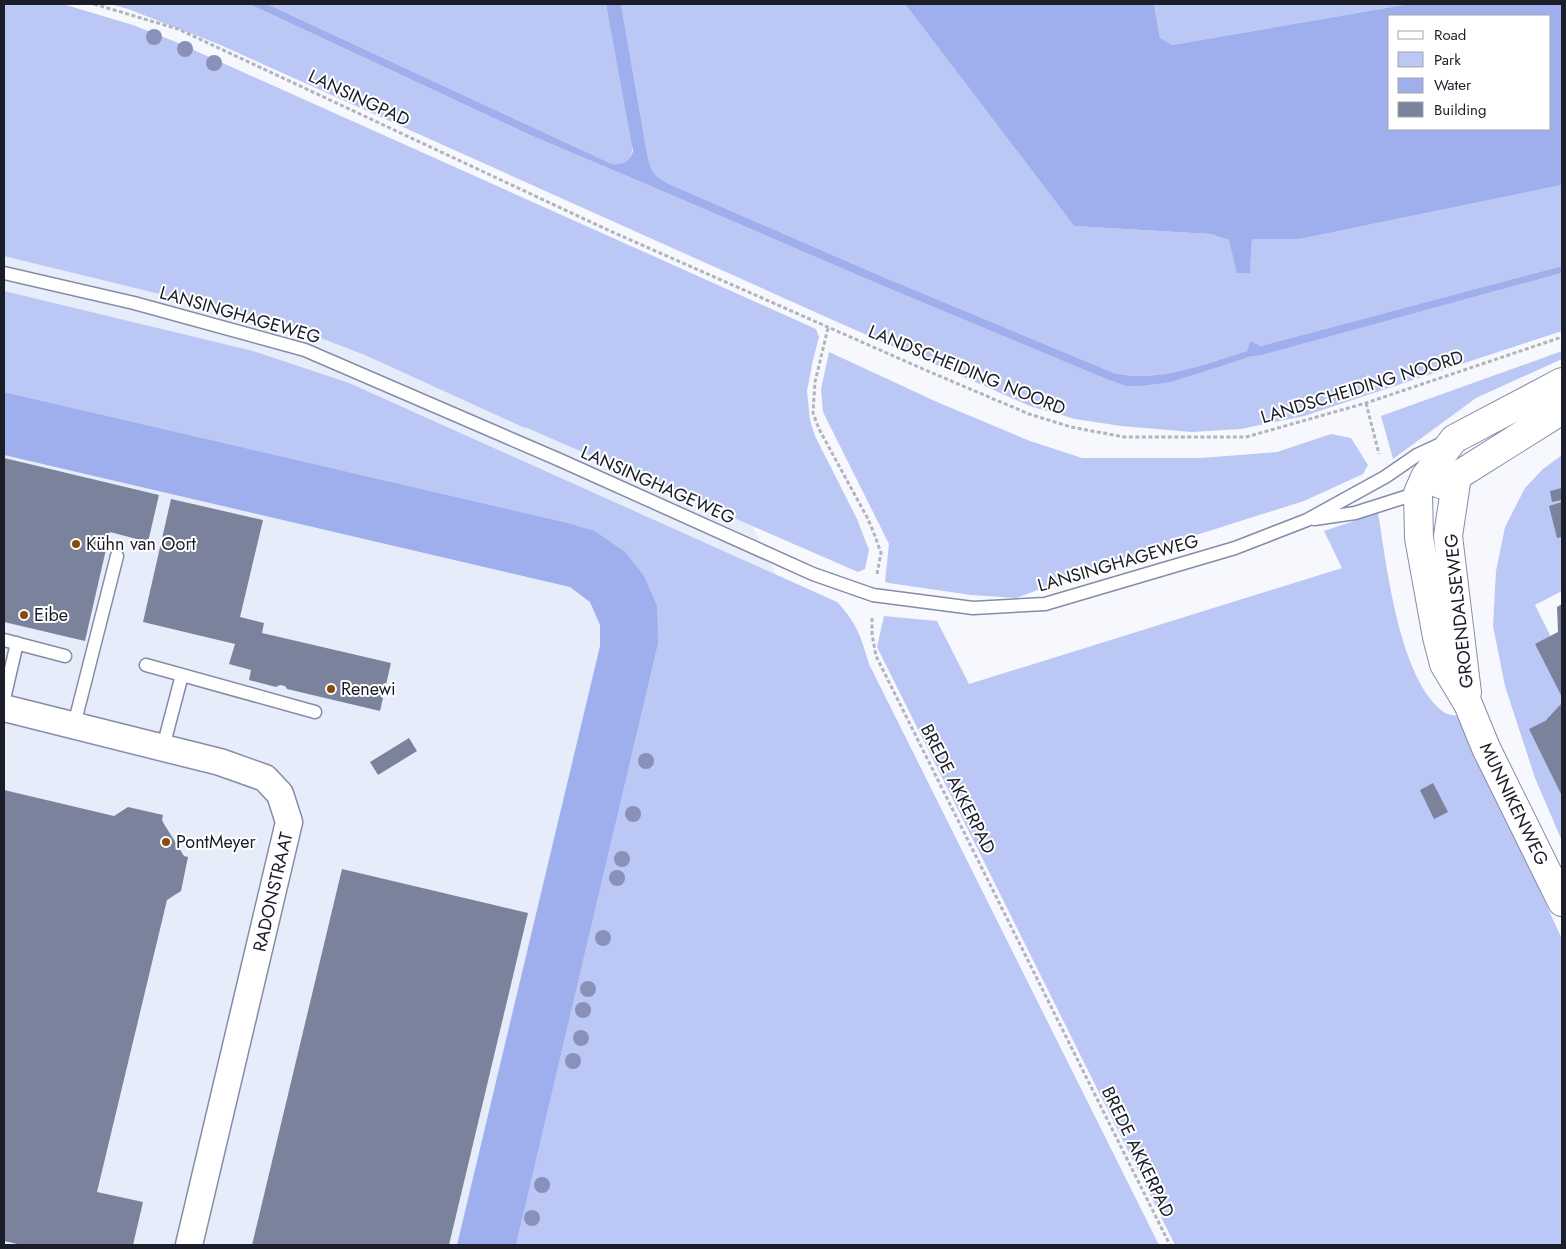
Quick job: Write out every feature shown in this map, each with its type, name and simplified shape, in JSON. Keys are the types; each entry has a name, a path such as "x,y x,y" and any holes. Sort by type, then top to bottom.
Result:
{"street":[{"name":"GROENDALSEWEG","path":"1468,704 1444,664 1437,637 1419,538 1418,493 1425,477 1454,439 1562,382"},
{"path":"1418,493 1457,476 1562,410"},
{"name":"GROENDALSEWEG","path":"1457,476 1448,536 1468,704"},
{"name":"MUNNIKENWEG","path":"1468,704 1486,748 1562,902"},
{"name":"RADONSTRAAT","path":"4,708 220,762 265,778 280,794 289,822 189,1245"}],"lane":[{"name":"LANSINGHAGEWEG","path":"4,273 134,303 305,350 562,461 813,574 873,595 973,608 1045,604 1235,548 1307,520 1385,477 1417,455 1454,439"},
{"name":"LANSINGHAGEWEG","path":"1307,520 1355,513 1418,493"},
{"path":"74,725 117,556"},
{"path":"4,640 64,656"},
{"path":"4,699 17,643"},
{"path":"146,664 315,712"},
{"path":"163,747 182,675"}],"path":[{"name":"LANSINGPAD","path":"94,4 178,29 608,230"},
{"name":"LANDSCHEIDING NOORD","path":"608,230 828,328 1029,414 1071,427 1124,437 1246,437 1366,404 1562,337"},
{"name":"BREDE AKKERPAD","path":"828,328 815,382 813,413 818,429 868,519 881,553 873,595 872,634 876,656 1170,1245"}],"shaded area":[{"path":"4,205 740,501 1106,1245 4,1245"}],"green space":[{"path":"4,4 66,5 133,25 176,42 816,329 819,337 807,391 810,420 815,436 857,519 869,550 865,569 858,572 525,428 365,355 323,339 266,320 4,256"},
{"path":"110,4 249,4 530,135 876,283 1126,386 1263,355 1562,273 1562,331 1304,416 1241,429 1192,432 1121,426 1075,419 1030,406 835,321 218,44 128,9"},
{"path":"267,4 606,4 631,134 631,156 625,163 612,164"},
{"path":"621,4 905,4 1074,226 1210,234 1229,240 1250,272 1252,239 1300,239 1562,185 1562,266 1261,346 1253,342 1247,351 1181,371 1148,376 1114,373 881,276 659,178 651,168 647,153"},
{"path":"1154,4 1409,4 1172,45 1160,38"},
{"path":"4,291 253,351 349,383 837,602 857,631 869,664 1159,1245 516,1245 658,644 624,551 595,531 568,523 4,392"},
{"path":"1562,351 1562,359 1476,398 1393,459 1381,416"},
{"path":"829,352 937,402 1030,441 1082,458 1200,458 1277,452 1331,434 1351,438 1368,465 1363,474 1304,501 1127,557 1016,598 971,595 889,583 885,582 889,544 823,412 821,389"},
{"path":"1562,455 1562,591 1535,605 1562,659 1562,841 1535,778 1505,686 1493,626 1496,571 1505,527 1525,488 1543,469"},
{"path":"1378,513 1391,591 1406,650 1416,676 1429,697 1445,713 1460,716 1562,939 1562,1245 1175,1245 877,647 884,616 937,621 969,684 1342,568 1324,531"}],"water":[{"path":"249,4 267,4 612,164 616,164 628,160 633,151 606,4 621,4 647,153 651,168 659,178 881,276 1114,373 1148,376 1181,371 1247,351 1250,342 1261,346 1562,266 1562,273 1263,355 1249,357 1171,382 1126,386 876,283 530,135"},
{"path":"905,4 1154,4 1160,38 1172,45 1409,4 1562,4 1562,185 1300,239 1252,239 1250,273 1237,273 1229,240 1210,234 1074,226"},
{"path":"4,392 568,523 595,531 624,551 644,576 657,606 658,644 516,1245 457,1245 600,646 600,625 590,602 570,587 4,455"}],"building":[{"path":"4,458 159,495 148,542 110,532 85,641 4,622"},
{"path":"1562,488 1562,500 1552,502 1550,491"},
{"path":"171,499 263,520 240,617 264,623 262,633 391,663 380,711 287,689 285,686 280,685 276,687 249,680 251,670 229,664 235,644 143,622"},
{"path":"1562,502 1562,537 1557,538 1549,506"},
{"path":"1562,604 1562,697 1535,644 1558,632 1557,607"},
{"path":"1562,703 1562,796 1529,729 1547,720"},
{"path":"409,738 417,751 378,775 370,762"},
{"path":"1433,783 1448,812 1434,819 1420,790"},
{"path":"4,790 114,816 128,807 163,815 162,820 164,824 184,856 188,857 181,891 167,900 97,1192 143,1202 133,1245 22,1245 4,1241"},
{"path":"342,869 528,913 449,1245 252,1245"}],"place":[{"name":"Kühn van Oort","path":"76,544"},
{"name":"Eibe","path":"24,615"},
{"name":"Renewi","path":"331,689"},
{"name":"PontMeyer","path":"166,842"}]}
